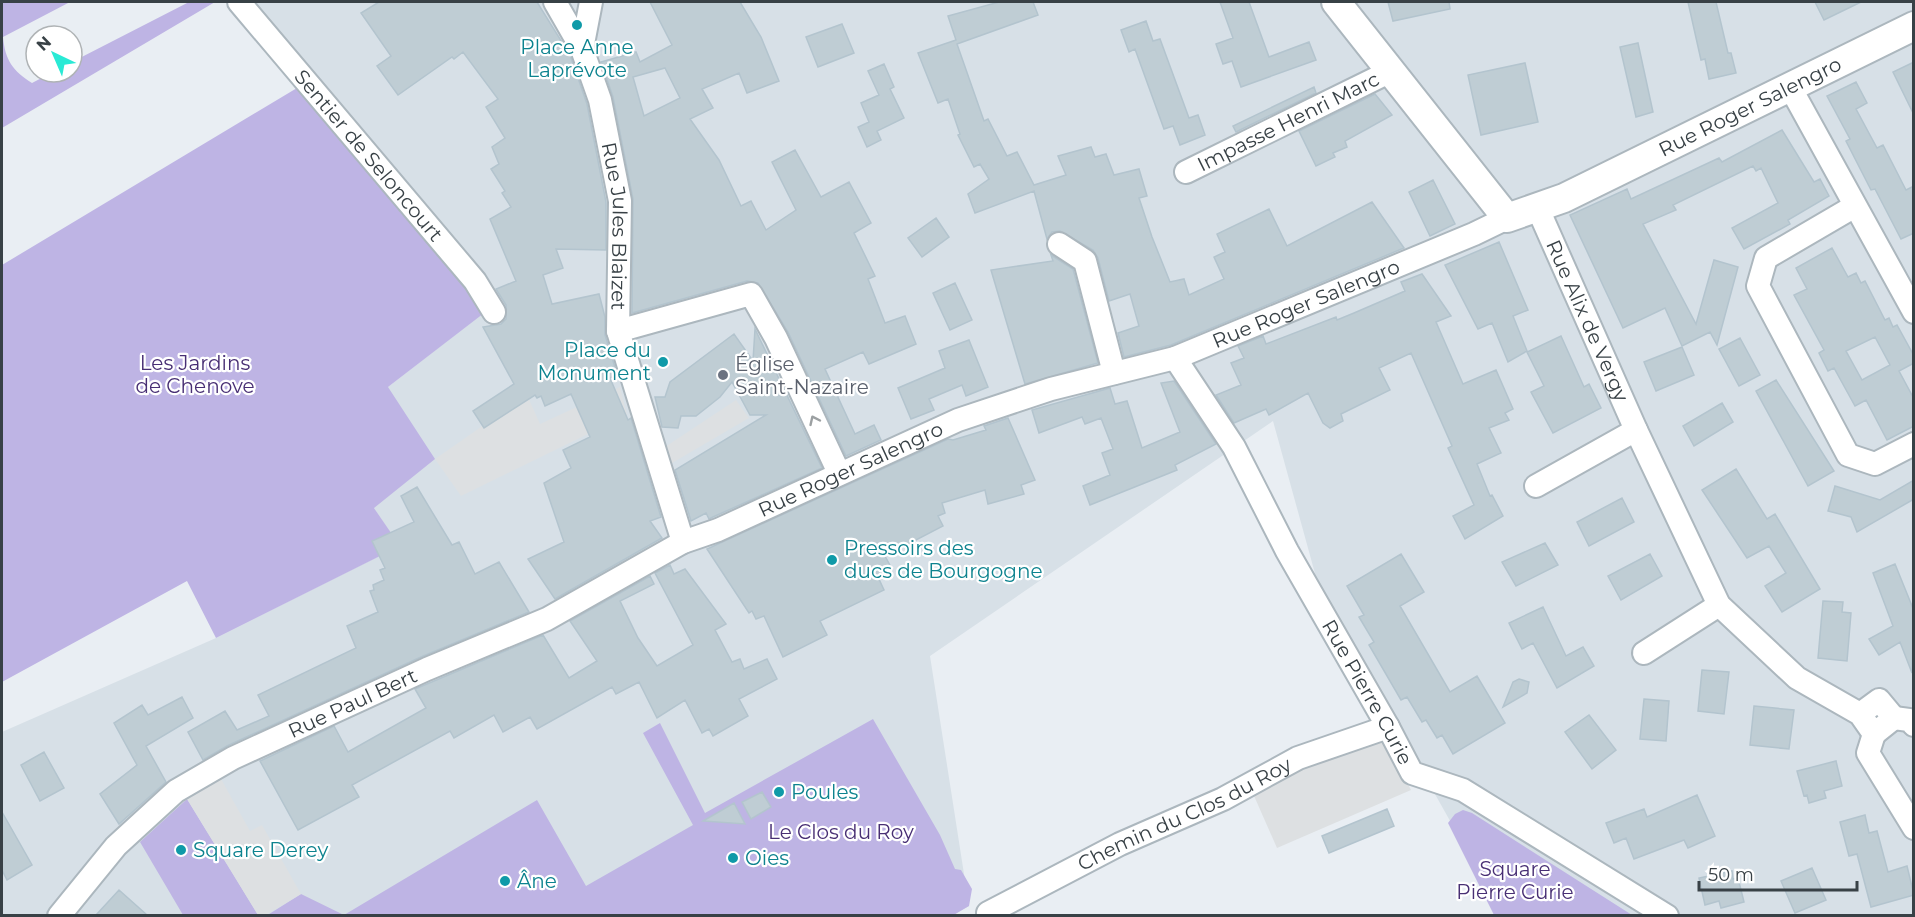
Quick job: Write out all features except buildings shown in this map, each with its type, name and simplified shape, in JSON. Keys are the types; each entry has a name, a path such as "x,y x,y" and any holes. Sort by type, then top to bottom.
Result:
{"street":[{"name":"Sentier de Seloncourt","path":"239,2 475,281 494,312"},
{"path":"555,2 582,49"},
{"path":"582,49 591,2"},
{"path":"1336,2 1507,218"},
{"name":"Rue Roger Salengro","path":"683,542 718,530 958,420 1051,389 1175,358 1474,234 1507,218 1538,209 1914,26"},
{"name":"Rue Jules Blaizet","path":"582,49 600,100 621,201 618,331 683,542"},
{"name":"Impasse Henri Marc","path":"1186,172 1391,71"},
{"path":"1790,87 1914,312"},
{"path":"1855,206 1766,258 1758,285 1848,455 1875,464 1914,444"},
{"name":"Rue Alix de Vergy","path":"1538,209 1636,430 1719,605 1797,678 1860,714 1874,734"},
{"path":"1059,244 1085,261 1114,373"},
{"path":"618,331 751,294 776,338 839,473"},
{"name":"Rue Pierre Curie","path":"1175,358 1234,447 1287,551 1412,773 1463,790 1668,915"},
{"path":"1536,486 1636,430"},
{"name":"Rue Paul Bert","path":"59,915 116,846 176,791 233,758 427,669 548,619 683,542"},
{"path":"1644,653 1719,605"},
{"path":"1860,714 1879,700 1907,719"},
{"path":"1907,719 1874,734 1868,753 1914,828"},
{"name":"Chemin du Clos du Roy","path":"988,913 1120,844 1223,799 1298,758 1388,727"}],"shaded area":[{"path":"250,2 1913,2 1913,915 1503,915 1319,588 1273,421 930,656 969,906 952,915 2,915 2,732 216,638 399,546 374,508 388,387 487,310"},
{"path":"620,387 627,415 461,496 435,459 527,395 540,424"},
{"path":"736,400 749,418 667,466 662,449"},
{"path":"1385,740 1411,790 1277,848 1251,789 1344,748"},
{"path":"221,779 250,831 262,825 301,894 266,915 258,915 187,799"}],"green space":[{"path":"70,2 3,37 8,58 24,77 24,84 76,84 2,128 2,3"},
{"path":"189,2 215,2 84,79 84,56"},
{"name":"Les Jardins de Chenove","path":"297,88 488,310 388,387 435,459 374,508 400,546 216,638 187,581 2,682 2,265"},
{"name":"Le Clos du Roy","path":"873,719 940,835 955,869 961,870 972,889 969,906 952,916 266,916 301,894 344,915 537,800 586,886 693,825 643,733 660,723 705,813"},
{"name":"Square Derey","path":"187,799 258,915 183,915 140,842"},
{"name":"Square Pierre Curie","path":"1463,810 1472,813 1632,915 1494,915 1448,823 1455,814"}],"place":[{"name":"Place Anne Laprévote","path":"577,25"},
{"name":"Place du Monument","path":"663,362"},
{"name":"Église Saint-Nazaire","path":"723,375"},
{"name":"Pressoirs des ducs de Bourgogne","path":"832,560"},
{"name":"Poules","path":"779,792"},
{"name":"Square Derey","path":"181,850"},
{"name":"Oies","path":"733,858"},
{"name":"Âne","path":"505,881"}]}
